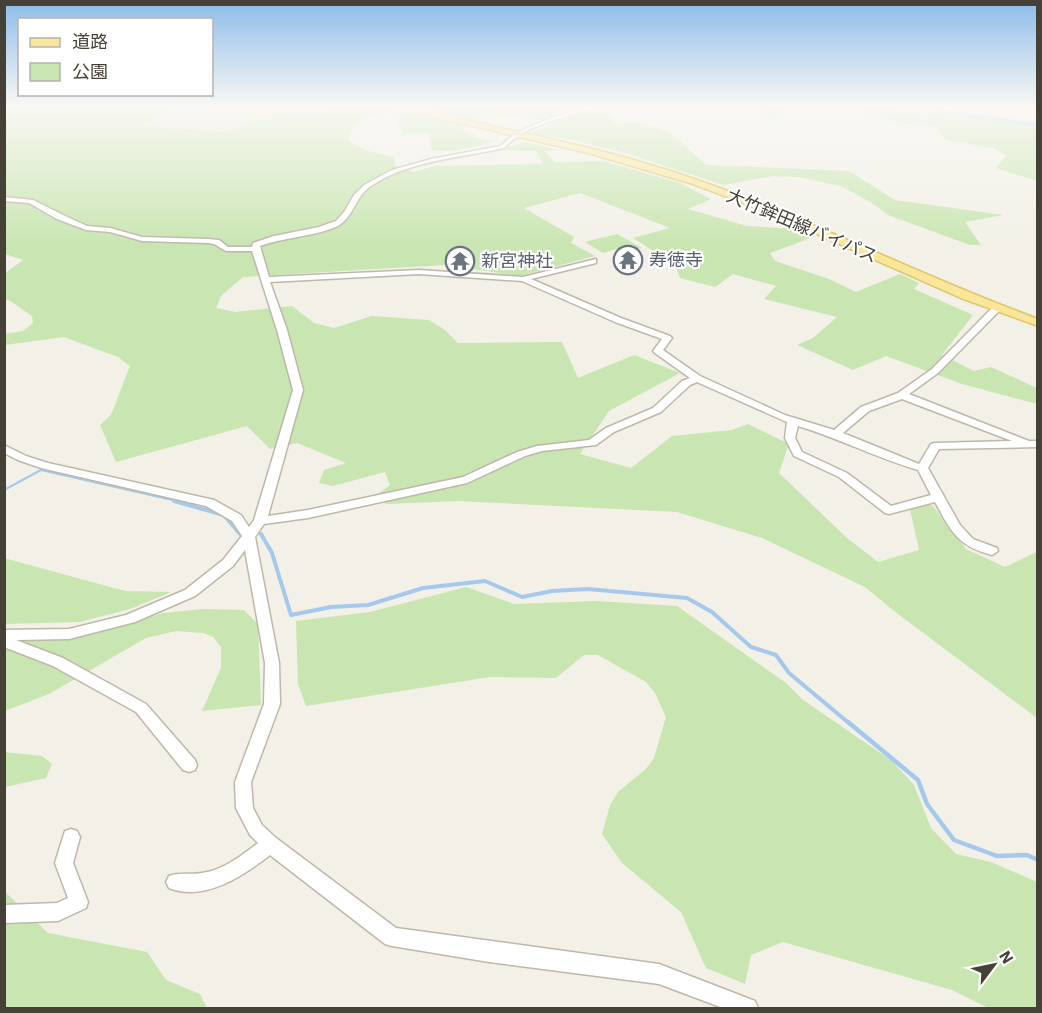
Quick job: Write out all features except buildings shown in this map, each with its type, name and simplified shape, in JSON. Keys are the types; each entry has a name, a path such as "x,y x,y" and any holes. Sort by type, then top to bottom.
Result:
{"main road":[{"name":"大竹鉾田線バイパス","path":"591,152 720,190 788,217 938,285 1038,323"}],"street":[{"path":"4,635 69,633 130,619 190,593 228,563 260,521 298,390 282,330 255,249 256,245 332,225 347,216 354,198 378,179 425,163 477,152"},
{"path":"4,199 31,201 86,228 110,230 142,239 208,241 216,242 225,249 255,249"},
{"path":"264,280 419,272 523,279 593,261"},
{"path":"523,279 618,320 667,338 658,351 697,378 794,421 836,434 922,468 955,527 969,542 992,551"},
{"path":"836,434 865,409 902,395 935,371 997,308"},
{"path":"260,521 308,514 467,480 521,454 541,448 560,444 592,443 610,430 657,410 686,383 697,378"},
{"path":"902,395 1033,444"},
{"path":"794,421 790,438 798,454 843,475 889,510 938,496"},
{"path":"922,468 935,446 1033,444"},
{"path":"4,448 30,462 210,503 237,518 249,538 273,663 272,704 243,782 244,808 256,830 270,844 392,937 659,974 748,1008"},
{"path":"4,640 58,662 141,708 189,765"},
{"path":"4,914 58,912 79,902 64,863 71,837"},
{"path":"175,882 191,884 213,880 237,870 270,844"}],"green space":[{"path":"5,152 374,152 394,157 395,166 414,172 434,166 543,164 537,152 545,152 555,162 603,161 680,183 711,199 688,209 747,226 796,229 816,236 770,253 775,261 829,279 856,292 900,274 919,283 914,289 973,315 942,355 974,371 991,367 1037,388 1037,404 962,384 886,356 853,370 797,345 813,338 837,317 764,299 776,286 733,274 715,287 680,278 675,265 633,238 670,228 580,193 524,208 574,237 571,243 595,256 520,276 445,265 243,277 221,296 216,308 235,312 292,306 314,323 334,328 372,316 429,320 445,330 458,343 562,342 578,378 634,355 680,373 609,411 580,454 631,468 672,436 732,430 748,424 789,444 779,473 847,538 878,562 919,550 908,500 933,506 966,549 1005,567 1037,552 1037,718 865,587 762,538 677,512 458,501 386,504 378,494 390,485 385,472 333,486 319,483 324,470 346,463 297,443 270,449 247,426 116,462 100,425 111,415 130,366 118,357 64,337 5,345 5,334 23,331 33,323 32,316 9,300 5,300 4,274 23,260 5,254"},
{"path":"622,152 692,152 706,165 849,171 895,200 1004,215 965,222 981,245 970,245 888,215 872,203 841,186 798,177 773,176 723,185"},
{"path":"1000,152 1037,152 1037,181 996,168 1006,156"},
{"path":"617,234 642,248 630,251 624,247 603,253 585,242"},
{"path":"4,558 125,591 171,592 130,609 80,622 5,624"},
{"path":"466,587 514,604 597,601 677,606 786,683 803,700 892,761 914,785 931,828 956,854 991,862 1037,882 1037,1008 988,1008 952,990 783,942 751,955 745,984 706,968 681,912 622,863 602,834 610,805 618,792 646,769 654,758 666,717 655,693 646,682 598,655 584,655 556,678 490,677 306,706 298,684 296,621 370,612"},
{"path":"204,609 244,610 258,624 261,705 202,711 221,668 221,647 213,637 203,633 176,631 146,638 49,694 5,711 5,643 114,629 163,613"},
{"path":"5,752 42,756 52,764 46,778 5,787"},
{"path":"4,891 48,933 147,952 166,980 200,994 207,1008 5,1008"}],"waterway":[{"path":"4,490 41,470 181,502"},
{"path":"174,501 224,515 240,534"},
{"path":"261,534 272,553 291,615 331,607 368,605 423,588 485,581 522,597 552,591 588,589 687,598 712,612 751,647 776,655 789,673 850,724"},
{"path":"848,722 918,780 927,804 954,840 997,856 1027,855 1038,860"}],"place":[{"name":"寿徳寺","path":"628,260"},
{"name":"新宮神社","path":"460,261"}]}
